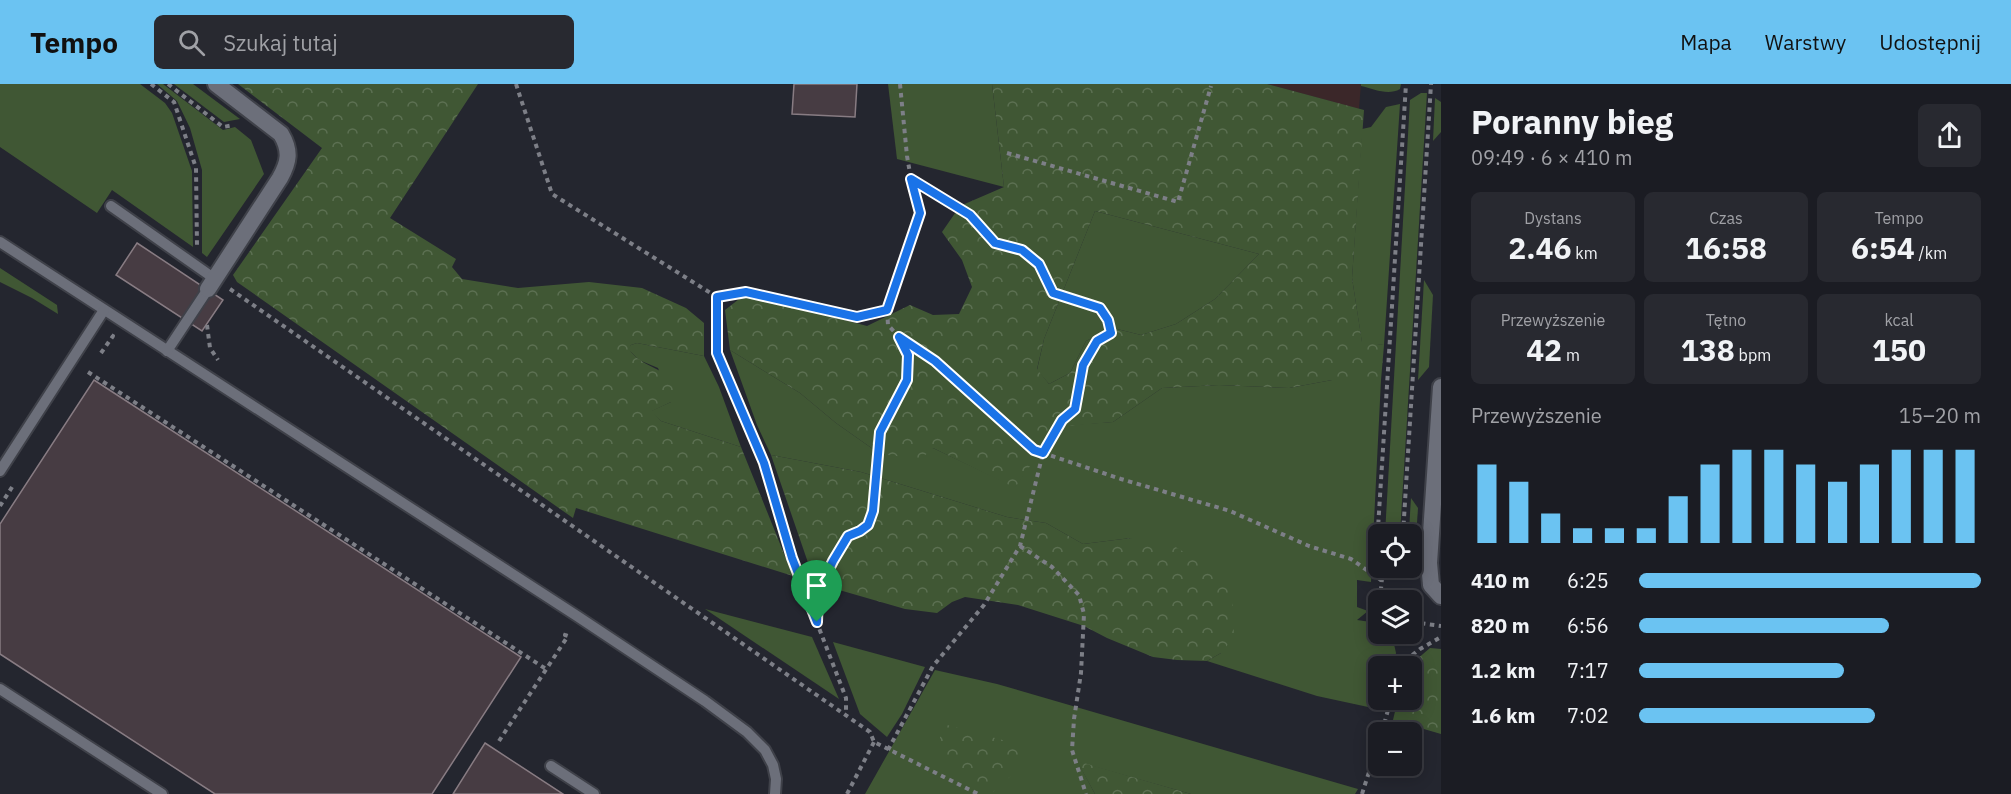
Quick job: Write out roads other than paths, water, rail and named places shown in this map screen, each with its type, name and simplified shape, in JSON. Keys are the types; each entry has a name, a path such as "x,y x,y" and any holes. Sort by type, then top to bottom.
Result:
{"street":[{"path":"212,284 280,178 290,155 281,134 216,84"},
{"path":"1439,594 1431,585 1429,563 1441,387"}],"lane":[{"path":"111,206 212,284 167,351"},
{"path":"0,242 577,616 720,712 747,732 765,750 773,765 776,779 775,794"},
{"path":"0,471 104,310"},
{"path":"0,689 162,794"},
{"path":"551,766 594,794"}]}
